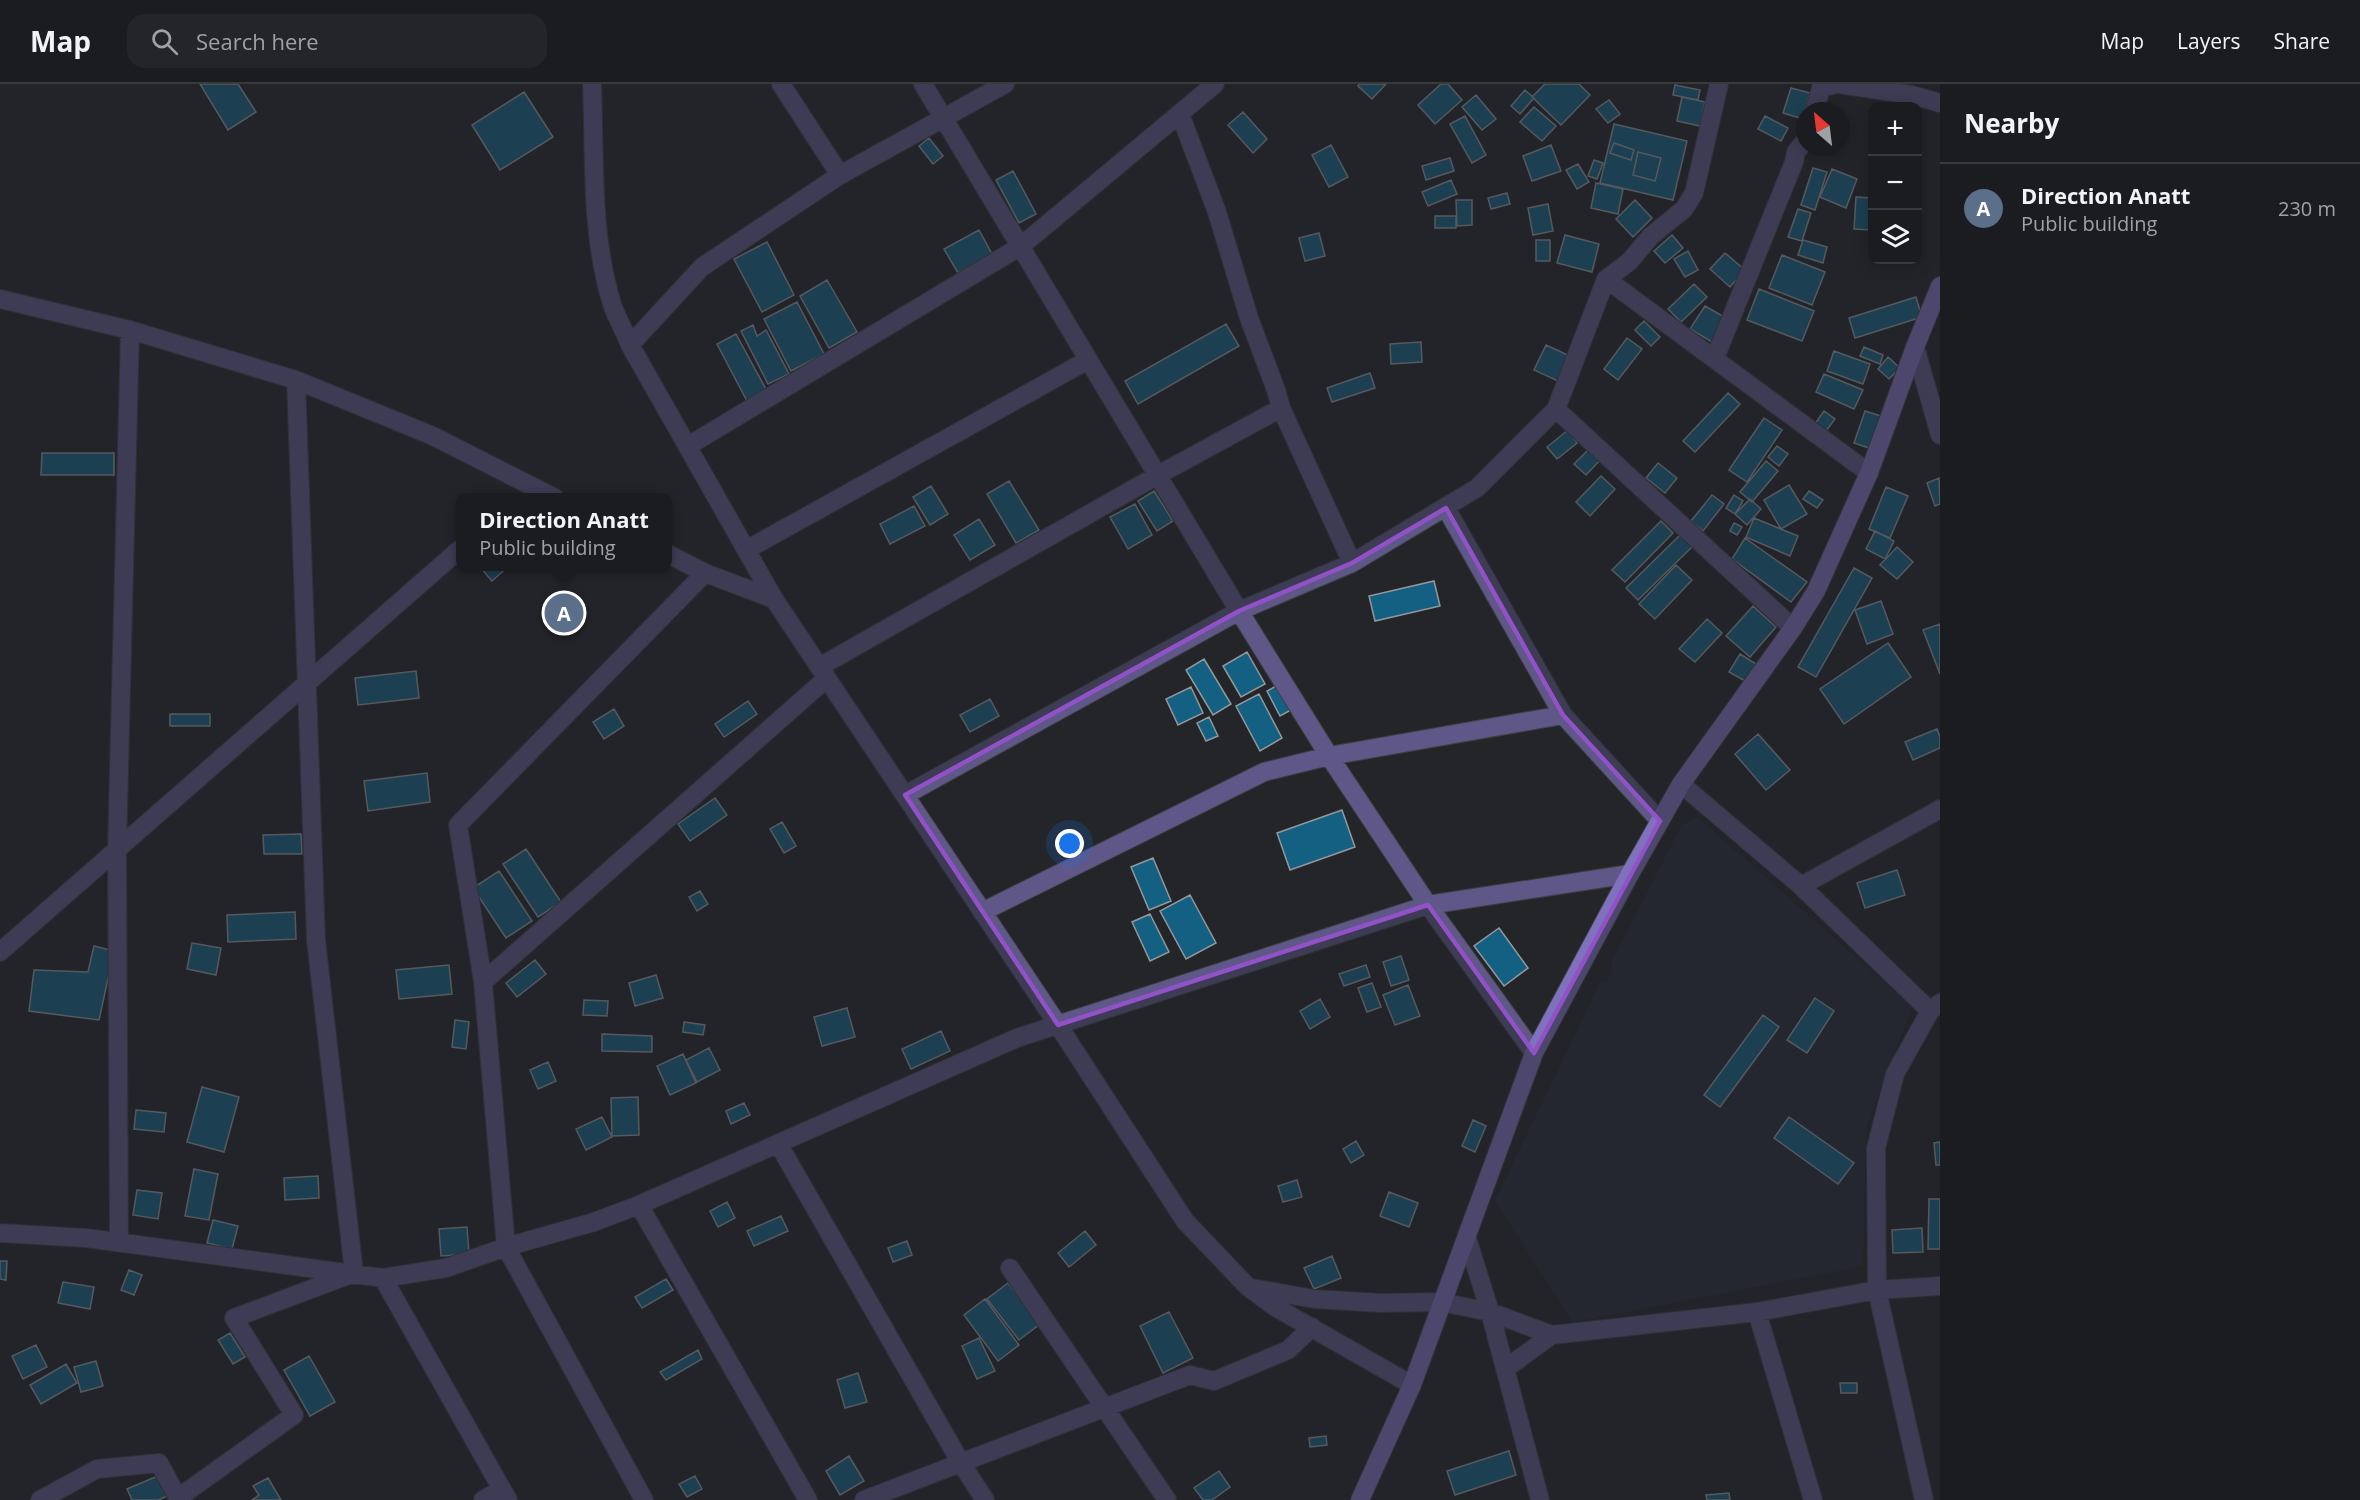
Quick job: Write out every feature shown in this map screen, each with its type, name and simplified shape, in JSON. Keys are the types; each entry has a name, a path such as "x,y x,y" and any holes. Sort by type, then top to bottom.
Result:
{"main road":[{"path":"1365,1496 1412,1385 1534,1053 1681,784 1793,628 1816,591 1869,472 1915,347 1938,296"}],"street":[{"path":"592,84 597,230 614,309 630,345 774,599 1058,1025 1185,1221 1248,1287 1275,1306 1412,1385"},
{"path":"781,84 840,175"},
{"path":"922,84 1239,611 1329,756 1428,905 1534,1053"},
{"path":"630,345 702,267 840,175 1005,84"},
{"path":"688,446 1021,246 1215,84"},
{"path":"905,795 1239,611 1352,562 1477,488 1556,409 1606,279 1629,262 1651,236 1684,209 1694,193 1719,84"},
{"path":"1817,102 1821,88 1838,84 1912,95 1940,103"},
{"path":"1180,114 1217,212 1249,318 1281,408 1352,562"},
{"path":"1716,358 1796,152"},
{"path":"1606,279 1869,472"},
{"path":"0,299 130,330 296,380 433,436 526,492"},
{"path":"119,1243 117,850 130,330"},
{"path":"1915,347 1940,435"},
{"path":"746,550 1088,360"},
{"path":"296,380 316,940 354,1274"},
{"path":"483,982 823,672 1158,475 1281,408"},
{"path":"1556,409 1793,628"},
{"path":"1446,508 1563,716 1660,821"},
{"path":"0,952 456,553"},
{"path":"672,556 705,573 774,599"},
{"path":"644,1500 506,1247 483,982 458,825 705,573"},
{"path":"982,912 1264,772 1329,756 1563,716"},
{"path":"1681,784 1801,886 1935,1007 1895,1074 1876,1148 1877,1290 1924,1500"},
{"path":"1801,886 1940,808"},
{"path":"0,1233 86,1238 383,1278 446,1268 639,1205 1017,1038 1428,905 1630,874"},
{"path":"779,1145 961,1463 985,1500"},
{"path":"639,1205 808,1500"},
{"path":"1467,1238 1490,1312 1540,1500"},
{"path":"1010,1268 1167,1500"},
{"path":"40,1500 97,1469 159,1463 179,1499 294,1415 234,1318 354,1274"},
{"path":"383,1278 505,1495 483,1500"},
{"path":"1248,1287 1314,1299 1381,1303 1441,1302 1490,1312 1552,1335 1757,1312 1877,1290 1940,1286"},
{"path":"1757,1312 1813,1500"},
{"path":"864,1500 1104,1406 1190,1375 1214,1381 1288,1350 1312,1327"},
{"path":"1505,1369 1552,1335"}],"highlighted area":[{"path":"1446,508 1563,715 1660,821 1534,1053 1428,905 1058,1025 905,795 1239,611 1352,563"}],"shaded area":[{"path":"1697,817 1912,1007 1866,1127 1863,1266 1573,1322 1495,1201 1600,983 1607,981 1612,973 1612,961 1682,825"}],"building":[{"path":"200,84 238,84 256,112 228,130"},
{"path":"1359,84 1386,84 1372,99 1358,86"},
{"path":"1441,84 1448,84 1462,100 1435,124 1418,105"},
{"path":"1545,84 1579,84 1590,95 1561,125 1532,97"},
{"path":"1675,85 1700,90 1698,100 1673,95"},
{"path":"1791,88 1810,93 1808,102 1796,102 1796,117 1783,113"},
{"path":"1525,90 1534,98 1520,114 1511,106"},
{"path":"524,92 553,137 500,170 472,125"},
{"path":"1476,95 1496,119 1482,130 1462,107"},
{"path":"1682,97 1705,102 1700,126 1677,121"},
{"path":"1609,100 1620,114 1608,123 1596,109"},
{"path":"1534,107 1556,126 1542,141 1520,122"},
{"path":"1243,112 1267,139 1253,153 1228,125"},
{"path":"1465,116 1486,155 1472,163 1450,124"},
{"path":"1765,116 1788,128 1781,141 1758,129"},
{"path":"1614,124 1687,141 1673,200 1600,183"},
{"path":"929,138 943,156 933,164 919,146"},
{"path":"1614,143 1634,150 1631,160 1610,153"},
{"path":"1331,145 1348,177 1329,187 1312,155"},
{"path":"1551,145 1561,171 1532,181 1523,156"},
{"path":"1638,152 1661,158 1655,181 1633,175"},
{"path":"1450,158 1454,171 1426,180 1422,166"},
{"path":"1594,160 1603,163 1597,179 1588,176"},
{"path":"1578,164 1589,182 1577,189 1566,170"},
{"path":"1813,168 1827,172 1815,210 1801,205"},
{"path":"1832,169 1857,179 1846,208 1820,197"},
{"path":"1013,171 1036,214 1019,223 996,180"},
{"path":"1451,180 1457,194 1428,206 1422,192"},
{"path":"1596,183 1623,189 1618,214 1591,208"},
{"path":"1507,193 1510,204 1491,209 1488,198"},
{"path":"1856,197 1868,198 1868,230 1854,229"},
{"path":"1456,200 1472,200 1472,225 1457,226"},
{"path":"1635,200 1652,218 1633,237 1616,219"},
{"path":"1548,204 1553,231 1533,235 1528,208"},
{"path":"1798,209 1811,213 1802,241 1788,237"},
{"path":"1435,216 1456,216 1456,228 1435,228"},
{"path":"979,230 992,254 958,273 944,249"},
{"path":"1319,233 1325,256 1305,261 1299,238"},
{"path":"1565,235 1599,244 1592,272 1557,263"},
{"path":"1672,235 1683,248 1665,263 1654,251"},
{"path":"1536,240 1550,240 1550,261 1536,261"},
{"path":"1803,240 1827,247 1823,263 1798,255"},
{"path":"767,242 794,295 762,312 734,259"},
{"path":"1688,251 1698,270 1685,277 1674,259"},
{"path":"1725,253 1745,270 1730,287 1710,269"},
{"path":"1782,255 1825,272 1812,305 1769,288"},
{"path":"827,280 857,332 829,348 800,296"},
{"path":"1694,284 1707,297 1681,322 1668,309"},
{"path":"1759,289 1814,311 1802,341 1747,320"},
{"path":"1916,297 1922,317 1855,338 1849,318"},
{"path":"797,302 824,354 791,371 764,319"},
{"path":"1705,306 1726,318 1712,342 1690,329"},
{"path":"1644,321 1660,337 1651,346 1635,330"},
{"path":"1226,324 1239,346 1138,404 1125,381"},
{"path":"753,325 757,336 766,330 789,374 768,384 741,331"},
{"path":"736,334 768,393 748,403 717,344"},
{"path":"1627,338 1642,349 1618,380 1604,369"},
{"path":"1421,342 1422,362 1391,364 1390,344"},
{"path":"1546,345 1570,356 1558,381 1534,370"},
{"path":"1864,347 1883,355 1880,364 1860,356"},
{"path":"1834,351 1870,364 1863,384 1827,371"},
{"path":"1888,357 1900,368 1889,379 1878,369"},
{"path":"1370,373 1375,388 1332,402 1327,388"},
{"path":"1824,374 1863,390 1854,409 1816,392"},
{"path":"1728,393 1740,404 1695,452 1683,441"},
{"path":"1824,411 1835,419 1823,435 1812,428"},
{"path":"1865,411 1881,416 1869,448 1854,443"},
{"path":"1764,418 1782,430 1747,482 1729,470"},
{"path":"1568,430 1577,443 1557,459 1547,447"},
{"path":"1592,446 1603,457 1586,475 1574,464"},
{"path":"1777,446 1788,454 1779,466 1768,457"},
{"path":"42,453 114,453 114,475 41,475"},
{"path":"1766,461 1778,471 1752,502 1740,492"},
{"path":"1658,463 1677,478 1665,493 1646,478"},
{"path":"1601,476 1615,489 1590,516 1576,502"},
{"path":"1939,478 1940,504 1935,506 1927,483"},
{"path":"1009,481 1039,530 1016,543 987,494"},
{"path":"1789,485 1807,514 1781,529 1764,500"},
{"path":"931,486 948,514 930,525 913,497"},
{"path":"1886,487 1908,496 1890,538 1869,529"},
{"path":"1154,491 1173,521 1157,531 1138,501"},
{"path":"1809,491 1823,500 1817,508 1803,499"},
{"path":"1712,495 1724,504 1703,531 1691,521"},
{"path":"1734,495 1743,501 1735,514 1726,508"},
{"path":"1750,499 1761,509 1747,525 1735,514"},
{"path":"1135,504 1152,535 1128,549 1110,517"},
{"path":"914,506 925,526 890,544 880,524"},
{"path":"1754,518 1798,536 1790,556 1746,537"},
{"path":"979,519 995,545 970,560 954,535"},
{"path":"1661,521 1673,533 1625,582 1612,570"},
{"path":"1734,523 1742,527 1737,535 1730,531"},
{"path":"1875,531 1894,541 1885,559 1866,549"},
{"path":"1681,534 1693,546 1638,600 1626,588"},
{"path":"1745,538 1807,582 1791,602 1732,559"},
{"path":"1897,547 1913,562 1897,579 1880,565"},
{"path":"1676,565 1692,580 1655,619 1639,604"},
{"path":"1854,568 1872,578 1816,677 1798,667"},
{"path":"483,571 503,571 492,581"},
{"path":"1434,581 1440,606 1375,621 1369,596"},
{"path":"1881,601 1893,634 1867,644 1855,610"},
{"path":"1753,606 1776,627 1750,657 1726,636"},
{"path":"1707,619 1722,633 1695,662 1679,649"},
{"path":"1940,624 1940,674 1923,630"},
{"path":"1888,643 1911,677 1844,724 1820,689"},
{"path":"1247,652 1265,684 1241,697 1223,666"},
{"path":"1740,654 1756,664 1745,681 1729,672"},
{"path":"1204,659 1231,704 1213,715 1186,670"},
{"path":"416,671 419,698 358,705 355,678"},
{"path":"1278,685 1291,710 1280,716 1267,691"},
{"path":"1191,687 1203,713 1178,725 1166,699"},
{"path":"1259,694 1282,738 1260,751 1236,706"},
{"path":"990,699 999,716 970,732 960,715"},
{"path":"748,701 757,714 724,737 715,724"},
{"path":"614,709 624,726 604,739 593,722"},
{"path":"170,714 210,714 210,726 170,726"},
{"path":"1209,717 1218,736 1206,741 1197,723"},
{"path":"1937,729 1940,748 1913,760 1905,742"},
{"path":"1758,734 1790,770 1766,790 1735,754"},
{"path":"427,773 430,802 368,811 364,781"},
{"path":"715,798 727,815 690,841 678,824"},
{"path":"1342,810 1355,847 1290,870 1277,833"},
{"path":"782,822 796,846 784,853 770,829"},
{"path":"301,834 302,854 264,854 263,835"},
{"path":"526,849 561,902 538,917 503,864"},
{"path":"1153,858 1171,901 1149,910 1131,867"},
{"path":"1897,870 1905,895 1865,908 1857,883"},
{"path":"499,871 532,921 506,938 473,888"},
{"path":"700,891 708,904 697,911 689,897"},
{"path":"1190,895 1216,943 1186,959 1160,911"},
{"path":"295,912 296,939 228,942 227,915"},
{"path":"1150,914 1169,952 1150,961 1132,922"},
{"path":"1499,928 1528,968 1504,986 1474,946"},
{"path":"192,943 221,948 216,975 187,969"},
{"path":"94,946 114,951 99,1020 29,1011 34,970 88,972"},
{"path":"1401,956 1409,980 1391,986 1383,962"},
{"path":"535,960 546,974 517,997 506,983"},
{"path":"449,965 452,994 399,999 396,970"},
{"path":"1366,965 1370,977 1344,986 1339,974"},
{"path":"656,975 663,998 635,1006 629,983"},
{"path":"1372,983 1381,1007 1367,1012 1358,988"},
{"path":"1408,985 1420,1016 1395,1025 1383,995"},
{"path":"1815,998 1834,1011 1807,1053 1787,1040"},
{"path":"1320,999 1330,1017 1310,1029 1300,1011"},
{"path":"584,1000 608,1001 607,1016 583,1015"},
{"path":"847,1008 855,1037 822,1046 814,1017"},
{"path":"1763,1015 1779,1027 1720,1107 1704,1095"},
{"path":"455,1020 469,1022 466,1049 452,1047"},
{"path":"684,1022 705,1025 703,1035 683,1032"},
{"path":"941,1031 950,1051 911,1069 902,1049"},
{"path":"602,1034 652,1036 652,1052 602,1051"},
{"path":"709,1048 720,1070 697,1082 686,1060"},
{"path":"683,1054 696,1083 670,1095 657,1066"},
{"path":"548,1062 556,1081 538,1089 530,1070"},
{"path":"202,1087 239,1097 224,1152 187,1142"},
{"path":"638,1097 639,1135 612,1136 611,1098"},
{"path":"744,1103 750,1115 731,1124 726,1111"},
{"path":"136,1110 166,1113 164,1132 134,1129"},
{"path":"602,1117 612,1137 586,1150 576,1129"},
{"path":"1789,1117 1854,1163 1838,1184 1774,1138"},
{"path":"1473,1120 1486,1126 1475,1152 1462,1146"},
{"path":"1356,1141 1364,1155 1351,1163 1343,1149"},
{"path":"1940,1142 1940,1165 1936,1165 1934,1143"},
{"path":"194,1169 218,1174 209,1220 185,1216"},
{"path":"318,1176 319,1198 285,1200 284,1178"},
{"path":"1297,1180 1302,1197 1283,1202 1278,1186"},
{"path":"137,1190 162,1193 158,1219 133,1215"},
{"path":"1389,1192 1418,1203 1409,1227 1380,1216"},
{"path":"1929,1199 1940,1199 1940,1249 1928,1249"},
{"path":"727,1202 735,1218 718,1227 710,1211"},
{"path":"781,1216 788,1231 754,1246 747,1231"},
{"path":"213,1220 238,1226 232,1249 207,1243"},
{"path":"467,1227 469,1254 441,1256 439,1229"},
{"path":"1922,1228 1923,1252 1893,1253 1892,1230"},
{"path":"1085,1231 1096,1245 1069,1267 1058,1253"},
{"path":"907,1241 912,1255 893,1262 888,1248"},
{"path":"1332,1256 1341,1278 1314,1289 1304,1268"},
{"path":"0,1261 7,1261 6,1280 0,1279"},
{"path":"129,1270 142,1275 134,1295 121,1290"},
{"path":"666,1279 673,1290 642,1308 635,1297"},
{"path":"63,1282 94,1287 90,1309 58,1303"},
{"path":"1008,1283 1040,1324 1019,1340 987,1299"},
{"path":"985,1299 1019,1345 998,1361 964,1315"},
{"path":"1169,1312 1193,1358 1163,1373 1140,1326"},
{"path":"230,1333 245,1357 233,1364 218,1340"},
{"path":"979,1338 995,1371 977,1379 962,1346"},
{"path":"36,1345 47,1367 23,1379 12,1356"},
{"path":"698,1350 702,1359 666,1380 660,1372"},
{"path":"309,1356 335,1402 310,1416 284,1370"},
{"path":"96,1361 103,1386 81,1392 74,1367"},
{"path":"66,1364 77,1383 41,1404 30,1385"},
{"path":"858,1373 867,1402 845,1408 837,1380"},
{"path":"1840,1383 1857,1383 1857,1393 1841,1393"},
{"path":"1326,1436 1327,1445 1310,1447 1309,1438"},
{"path":"1509,1451 1516,1475 1455,1495 1447,1471"},
{"path":"849,1456 864,1481 840,1495 826,1471"},
{"path":"1219,1471 1230,1487 1212,1500 1203,1500 1194,1488"},
{"path":"160,1475 168,1496 158,1500 132,1500 127,1489"},
{"path":"695,1476 702,1489 687,1497 679,1484"},
{"path":"268,1478 281,1500 252,1500 259,1495 253,1486"},
{"path":"1729,1493 1730,1500 1707,1500 1706,1495"}],"place":[{"name":"Direction Anatt","path":"564,613"}]}
